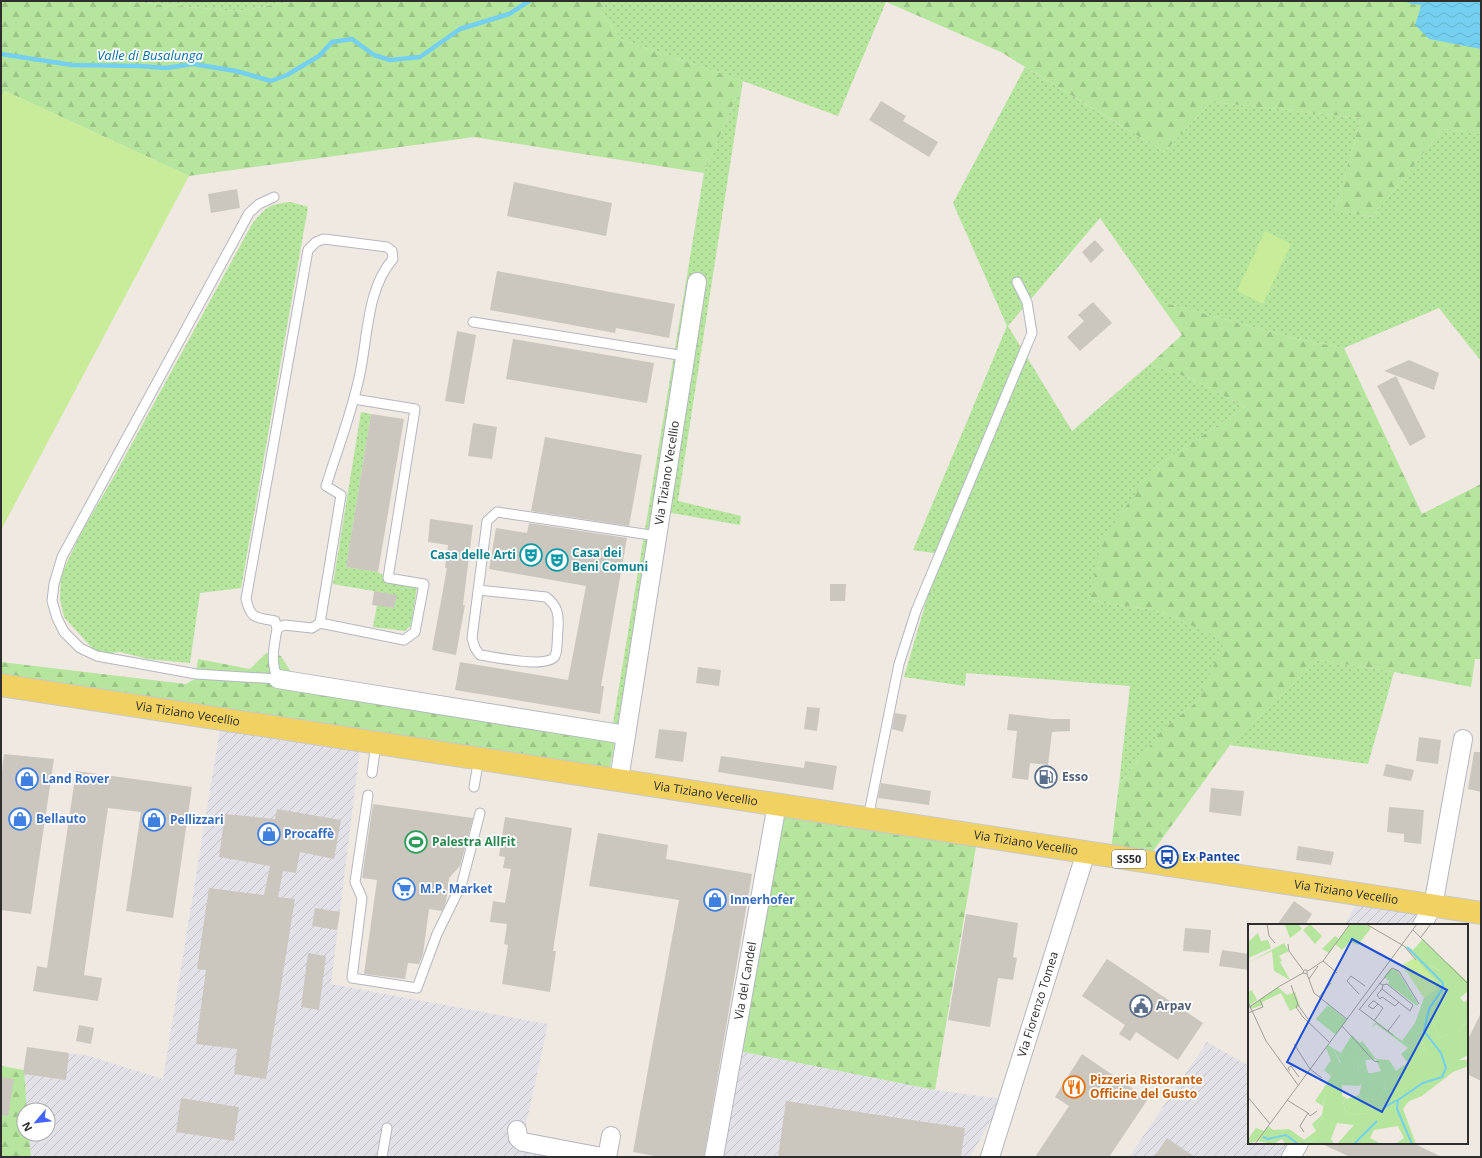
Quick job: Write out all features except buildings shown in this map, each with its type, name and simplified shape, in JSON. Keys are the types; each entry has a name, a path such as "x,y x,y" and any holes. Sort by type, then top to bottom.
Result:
{"main road":[{"name":"Via Tiziano Vecellio","path":"1,685 1481,913"}],"street":[{"name":"Via Tiziano Vecellio","path":"619,780 697,282"},
{"path":"278,679 626,735"},
{"path":"1423,924 1433,906 1463,739"},
{"name":"Via del Candel","path":"714,1157 777,804"},
{"name":"Via Fiorenzo Tomea","path":"990,1157 1086,852"},
{"path":"516,1130 518,1138 523,1142 602,1157"},
{"path":"607,1157 610,1136"},
{"path":"1291,1157 1298,1144"}],"lane":[{"path":"274,197 260,204 250,213 246,220 62,557 54,584 52,601 57,618 64,632 80,648 97,656 196,674 278,679 272,666 277,629 275,621 254,617 249,612 246,599 304,267 308,250 316,242 324,239 387,247 392,250 393,258 384,268 374,296 354,399 326,486 341,495 320,623"},
{"path":"868,818 899,664 916,612 1032,333 1027,302 1017,282"},
{"path":"473,322 685,356"},
{"path":"277,629 284,625 312,628 320,623 404,640 415,632 424,584 388,578 415,409 354,399"},
{"path":"478,590 546,597 554,603 559,616 555,656 549,662 539,663 480,655 475,648 472,638 478,590 487,521 497,512 657,536"},
{"path":"372,773 376,743"},
{"path":"474,787 479,758"},
{"path":"368,795 356,882 362,898 352,978 417,988 437,934 462,883 480,814"},
{"path":"382,1157 387,1128"}],"shaded area":[{"path":"220,729 360,749 331,984 548,1024 523,1138 622,1157 31,1157 30,1142 56,1142 56,1102 26,1102 24,1070 27,1047 89,1056 163,1079"},
{"path":"1366,887 1437,898 1424,924 1345,924"},
{"path":"1207,1042 1248,1065 1248,1144 1301,1144 1298,1157 1129,1157"},
{"path":"739,1051 935,1090 1003,1099 970,1157 722,1157"}],"green space":[{"path":"1,1 117,1 238,11 298,1 607,1 601,12 622,40 743,81 704,173 474,137 189,176 5,91 1,98"},
{"path":"117,1 298,1 238,11"},
{"path":"607,1 886,2 838,116 743,81 622,40 601,12"},
{"path":"884,1 1481,1 1481,134 1443,129 1372,217 1335,210 1361,118 1211,102 1164,152 1001,52"},
{"path":"1025,67 1164,152 1211,102 1361,118 1335,210 1372,217 1443,129 1481,134 1481,361 1439,308 1344,348 1297,339 1158,301 1100,218 1008,326 1072,431 1150,364 1192,379 1245,407 1154,468 1090,601 1155,610 1226,640 1198,701 1163,729 1119,784 1130,686 966,673 965,686 904,677 940,554 913,550 1007,326 953,203"},
{"path":"743,81 678,501 741,516 740,525 655,510 610,769 613,723 704,173"},
{"path":"5,91 189,176 1,530 1,98"},
{"path":"291,202 308,207 241,588 200,593 190,663 148,659 120,652 103,654 92,648 64,617 60,599 61,575 81,533 116,473 252,224 268,207"},
{"path":"1265,231 1291,244 1263,304 1237,291"},
{"path":"1158,301 1297,339 1344,348 1422,514 1481,484 1481,659 1475,659 1471,687 1394,672 1318,660 1230,745 1151,854 1111,849 1119,784 1163,729 1198,701 1225,640 1155,610 1090,601 1101,541 1154,468 1245,407 1192,379 1150,364 1182,335"},
{"path":"361,412 371,414 346,567 378,572 384,576 417,587 411,625 405,631 373,627 377,605 394,608 396,595 333,584"},
{"path":"266,653 281,656 291,672 613,723 610,769 600,785 1,697 1,662 186,684 195,679 198,659 250,669"},
{"path":"1318,660 1394,672 1368,764 1230,745"},
{"path":"780,797 979,829 935,1090 739,1051"},
{"path":"1,1066 24,1070 26,1102 16,1102 16,1142 30,1142 31,1157 1,1157"}],"water":[{"path":"1428,1 1481,1 1481,49 1429,39 1415,25 1422,3"}],"waterway":[{"name":"Valle di Busalunga","path":"1,54 72,65 166,68 193,64 236,71 271,81 287,75 319,56 332,42 352,39 374,55 390,60 420,57 460,29 509,14 529,1"},
{"path":"1409,1 1422,3"}],"place":[{"name":"Casa delle Arti","path":"531,555"},
{"name":"Casa dei Beni Comuni","path":"557,560"},
{"name":"Esso","path":"1046,777"},
{"name":"Land Rover","path":"27,779"},
{"name":"Bellauto","path":"20,819"},
{"name":"Pellizzari","path":"154,820"},
{"name":"Procaffè","path":"269,834"},
{"name":"Palestra AllFit","path":"416,842"},
{"name":"Ex Pantec","path":"1167,857"},
{"name":"M.P. Market","path":"404,889"},
{"name":"Innerhofer","path":"715,900"},
{"name":"Arpav","path":"1141,1006"},
{"name":"Pizzeria Ristorante Officine del Gusto","path":"1074,1087"}]}
